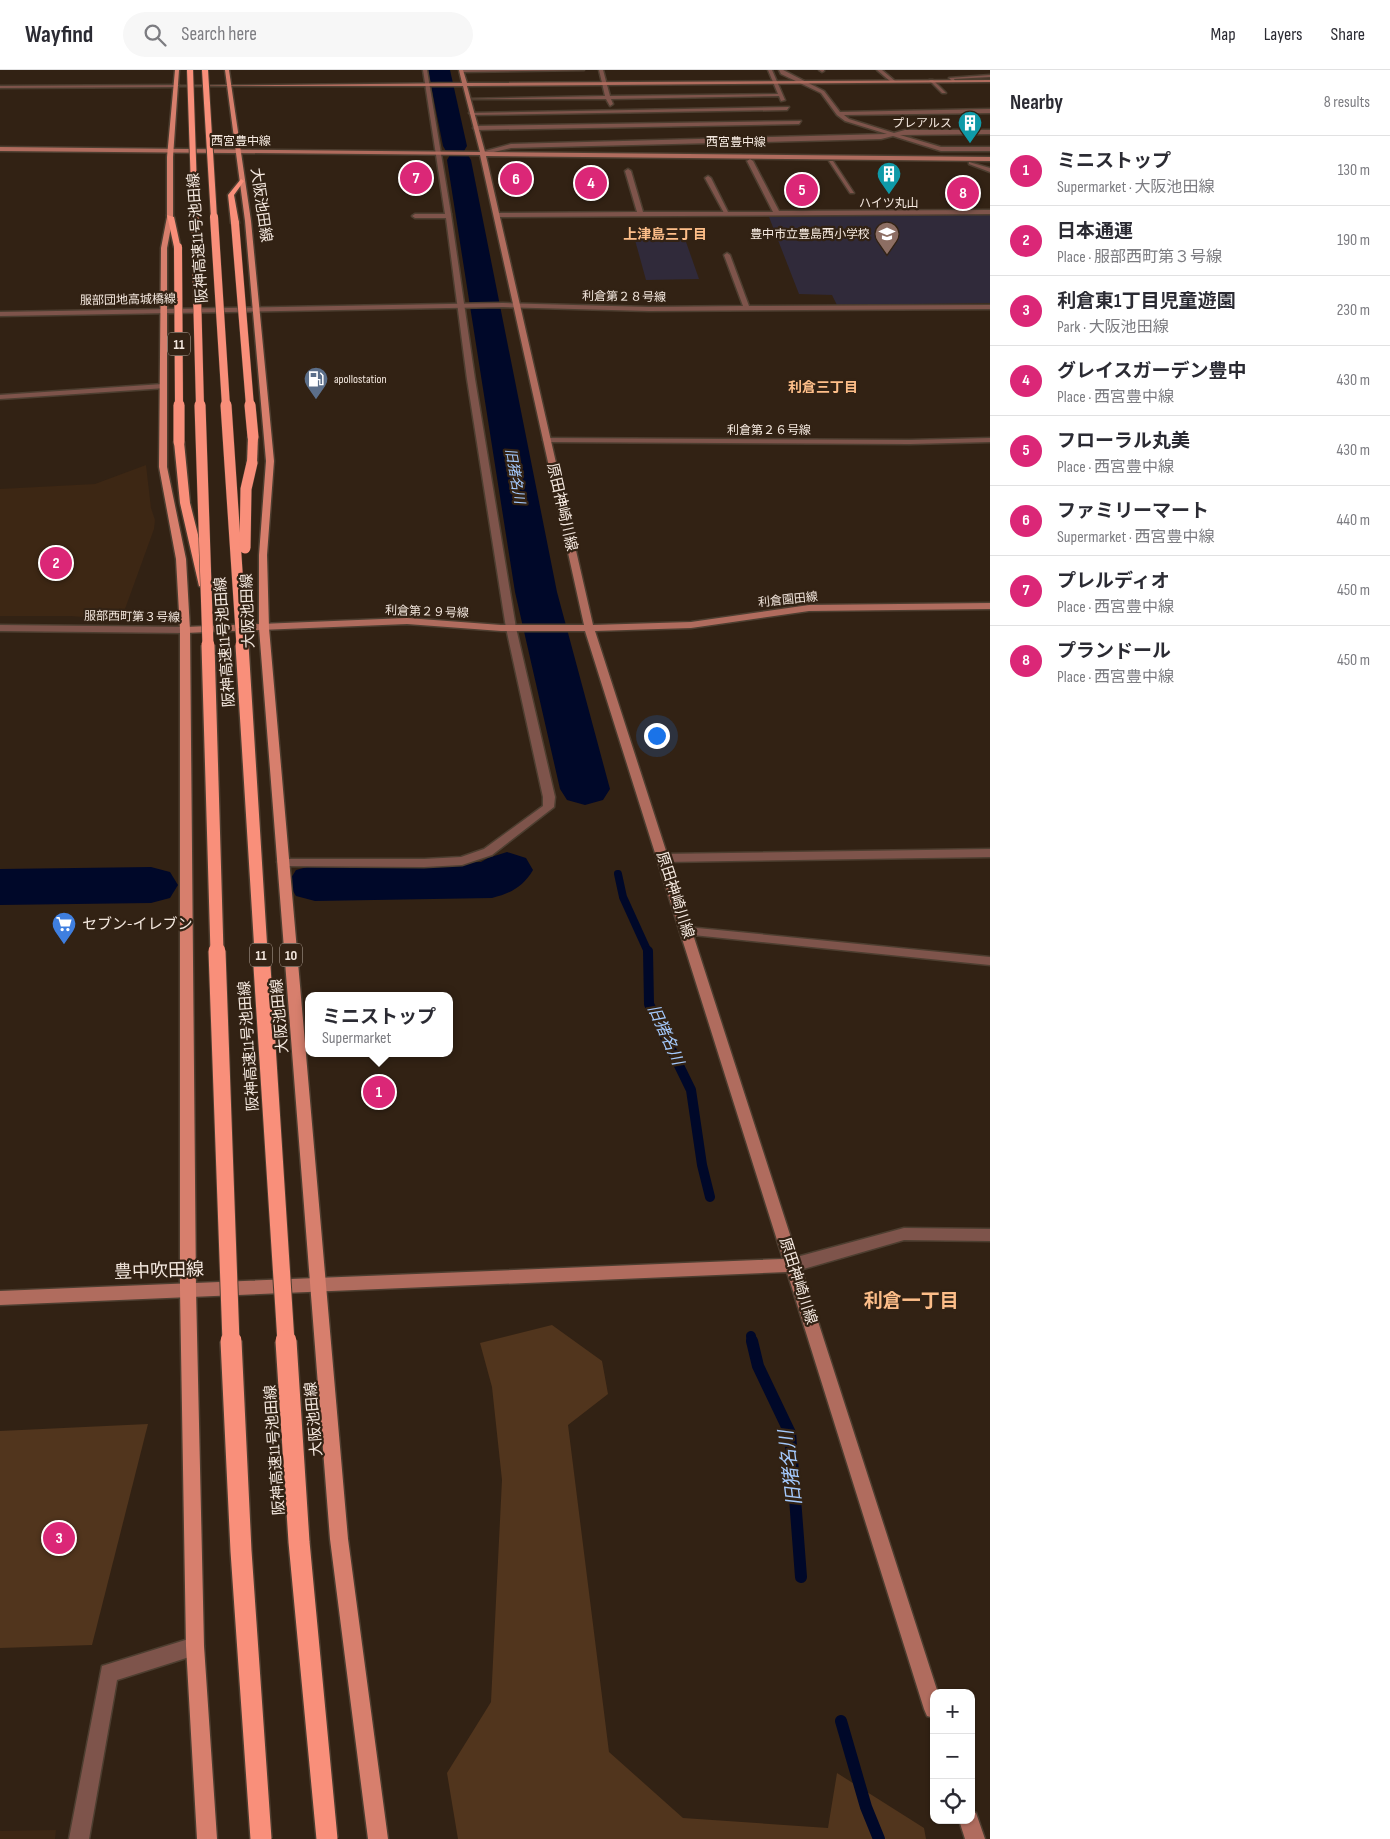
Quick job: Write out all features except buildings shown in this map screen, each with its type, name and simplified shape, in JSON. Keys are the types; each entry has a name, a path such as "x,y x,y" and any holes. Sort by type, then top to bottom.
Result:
{"highway":[{"name":"阪神高速11号池田線","path":"190,70 227,1275 240,1552 261,1839"},
{"name":"阪神高速11号池田線","path":"205,70 299,1542 327,1839"},
{"name":"11","path":"241,181 231,195 235,222 253,437 253,458 246,489 243,648"},
{"name":"11","path":"170,217 178,247 179,442 185,503 206,594"}],"main road":[{"path":"177,70 170,217 164,248 163,466 181,559 185,630 188,1290 195,1646 207,1839"},
{"name":"大阪池田線","path":"226,70 248,221 270,461 263,555 264,628 339,1540 378,1839"}],"street":[{"path":"284,862 424,863 462,861 488,852 548,807 549,797 512,628 471,379 466,306 448,215 430,85 425,70"},
{"path":"462,70 582,70"},
{"name":"原田神崎川線","path":"462,70 497,215 590,628 930,1695"},
{"path":"601,70 606,83 618,151"},
{"path":"770,70 787,108 799,122 809,139"},
{"path":"781,70 783,73 820,90 828,97 838,114 847,120 941,149 990,149"},
{"path":"878,70 893,81"},
{"path":"986,70 990,75"},
{"path":"952,81 951,78 990,75"},
{"path":"0,88 801,82 932,79 990,81"},
{"path":"932,79 944,92"},
{"path":"469,99 780,95"},
{"path":"472,113 787,108"},
{"path":"838,114 990,111"},
{"path":"964,112 973,119"},
{"path":"476,128 799,122"},
{"path":"482,153 511,146 881,137 905,132 990,132"},
{"name":"西宮豊中線","path":"0,149 438,152 500,155 646,156 990,154"},
{"name":"西宮豊中線","path":"482,153 500,150 618,151 880,155 990,159"},
{"path":"646,156 678,160 990,163"},
{"path":"750,161 777,213"},
{"path":"831,162 852,192"},
{"path":"971,163 990,170"},
{"path":"628,170 640,214"},
{"path":"708,178 726,214"},
{"path":"497,215 990,212"},
{"path":"415,216 448,215"},
{"path":"727,255 747,309"},
{"name":"利倉第２８号線","path":"257,308 503,304 649,310 990,307"},
{"name":"服部団地高城橋線","path":"0,314 257,308"},
{"path":"0,397 163,386"},
{"name":"利倉第２６号線","path":"547,440 910,442 990,440"},
{"name":"利倉園田線","path":"590,628 691,625 809,608 990,606"},
{"name":"利倉第２９号線","path":"264,628 407,621 512,628 590,628"},
{"name":"服部西町第３号線","path":"0,628 185,630 264,628"},
{"path":"663,858 990,853"},
{"path":"687,931 990,961"},
{"path":"793,1265 904,1234 990,1235"},
{"name":"豊中吹田線","path":"0,1298 793,1265"},
{"path":"79,1839 109,1673 195,1646"},
{"path":"970,1824 975,1839"}],"shaded area":[{"name":"豊中市立豊島西小学校","path":"990,214 990,303 837,305 832,295 799,294 769,217"},
{"path":"685,239 699,279 646,280 635,240"},
{"path":"146,465 151,508 155,520 154,529 121,620 71,616 0,616 0,489 95,484"},
{"path":"552,1325 602,1361 608,1394 568,1425 609,1752 683,1818 828,1828 837,1773 924,1828 926,1839 458,1839 447,1773 491,1702 502,1480 492,1387 480,1343"},
{"path":"148,1424 92,1645 0,1648 0,1431"},
{"path":"56,1830 55,1839 0,1839 0,1831"}],"waterway":[{"name":"旧猪名川","path":"439,70 455,146"},
{"name":"旧猪名川","path":"459,160 536,592 585,789"},
{"path":"315,883 492,880 507,870"},
{"name":"旧猪名川","path":"618,874 623,897 648,952"},
{"path":"0,887 151,885"},
{"name":"旧猪名川","path":"648,951 649,1004 691,1090 702,1165 710,1197"},
{"name":"旧猪名川","path":"751,1336 752,1342"},
{"name":"旧猪名川","path":"752,1341 758,1366 790,1433 801,1577"},
{"name":"旧猪名川","path":"841,1721 866,1807 879,1839"}],"place":[{"name":"プレアルス","path":"970,144"},
{"name":"プレルディオ","path":"416,178"},
{"name":"ファミリーマート","path":"516,179"},
{"name":"グレイスガーデン豊中","path":"591,183"},
{"name":"フローラル丸美","path":"802,190"},
{"name":"プランドール","path":"963,193"},
{"name":"ハイツ丸山","path":"889,195"},
{"name":"豊中市立豊島西小学校","path":"887,255"},
{"name":"apollostation","path":"316,400"},
{"name":"日本通運","path":"56,563"},
{"name":"セブン-イレブン","path":"64,945"},
{"name":"ミニストップ","path":"379,1092"},
{"name":"利倉東1丁目児童遊園","path":"59,1538"}],"district":[{"name":"上津島三丁目","path":"665,234"},
{"name":"利倉三丁目","path":"823,387"},
{"name":"利倉一丁目","path":"911,1301"}]}
